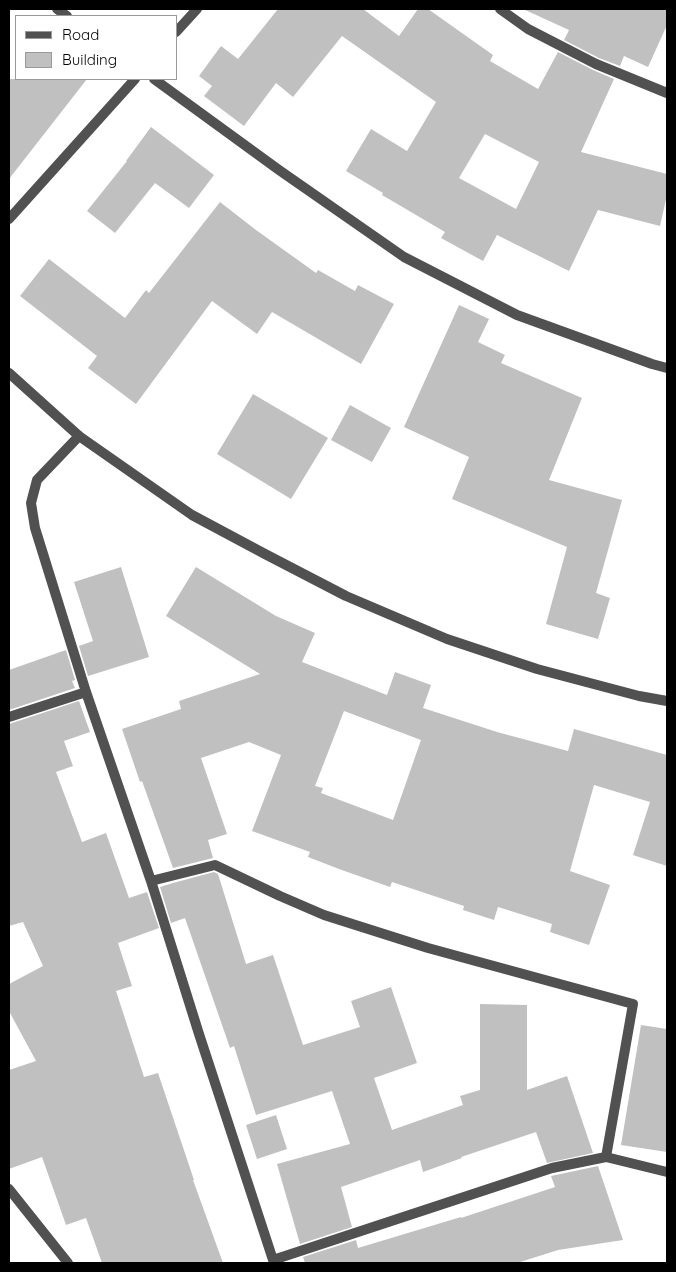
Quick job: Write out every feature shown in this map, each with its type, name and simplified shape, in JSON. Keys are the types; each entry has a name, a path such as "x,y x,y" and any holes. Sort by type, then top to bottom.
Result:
{"street":[{"path":"178,30 196,9"},
{"path":"500,9 528,29 596,64 667,93"},
{"path":"9,219 134,80"},
{"path":"155,80 279,170 404,257 517,315 667,368"},
{"path":"9,373 79,436 192,515 346,596 456,642 537,669 639,696 667,701"},
{"path":"79,436 37,480 31,502 35,528 86,692 151,881 274,1262 552,1168 606,1157 667,1172"},
{"path":"9,717 86,692"},
{"path":"151,881 215,865 280,896 333,917 428,948 633,1004 606,1157"},
{"path":"9,1189 68,1263"}],"building":[{"path":"278,9 363,9 399,36 418,9 428,9 493,55 490,61 538,89 558,52 614,79 581,152 667,174 667,195 660,226 598,210 569,271 497,235 483,261 441,238 445,232 382,195 383,193 346,171 371,129 407,151 436,102 342,36 293,97 276,83 244,126 204,96 212,86 199,76 221,46 238,59","holes":["485,134 539,162 516,209 459,178"]},
{"path":"523,9 667,9 667,25 648,67 624,56 620,66 599,58 564,40 569,30"},
{"path":"9,79 86,80 9,179"},
{"path":"151,127 214,175 189,208 155,183 115,233 87,211 127,161"},
{"path":"220,202 316,273 318,270 355,291 358,285 394,304 361,364 272,312 257,334 212,301 136,404 88,368 97,356 20,296 49,259 125,318 146,290 149,293"},
{"path":"459,305 489,319 478,342 505,355 501,363 582,398 549,480 622,500 596,593 610,598 598,639 546,624 567,547 452,499 469,457 404,427"},
{"path":"253,394 328,438 291,499 217,454"},
{"path":"350,405 391,428 372,462 331,440"},
{"path":"121,567 149,657 88,676 79,646 93,641 74,582"},
{"path":"196,567 276,616 315,633 302,662 387,695 395,672 431,685 423,708 497,732 568,751 574,729 667,755 667,866 633,855 650,802 594,785 570,871 610,885 589,945 550,932 552,924 498,907 494,920 463,910 464,906 392,882 390,887 339,869 308,857 310,852 252,831 281,755 249,742 201,758 227,834 208,840 213,858 173,868 122,729 181,709 179,701 260,674 166,616","holes":["344,711 421,740 393,820 321,793 323,788 315,786"]},
{"path":"66,650 75,680 72,681 75,688 9,710 9,670"},
{"path":"79,701 90,732 64,741 73,766 56,772 82,842 106,833 129,898 147,892 159,928 118,943 132,986 116,991 144,1077 158,1073 193,1180 223,1263 102,1263 86,1218 66,1225 42,1157 9,1169 9,1070 36,1061 9,1011 9,984 43,966 23,922 9,926 9,724"},
{"path":"214,872 218,874 246,964 273,955 303,1045 360,1027 351,1001 391,987 417,1063 374,1078 392,1130 463,1105 460,1096 480,1090 480,1004 527,1005 527,1090 567,1076 593,1153 547,1163 536,1132 423,1172 420,1160 341,1187 352,1227 300,1244 277,1164 350,1144 332,1091 256,1115 234,1046 230,1048 185,918 171,923 160,887"},
{"path":"641,1025 667,1029 667,1152 621,1145"},
{"path":"276,1115 287,1149 257,1159 246,1125"},
{"path":"598,1166 623,1240 558,1250 517,1263 305,1263 303,1257 356,1240 358,1248 461,1218 555,1187 551,1176"}]}
